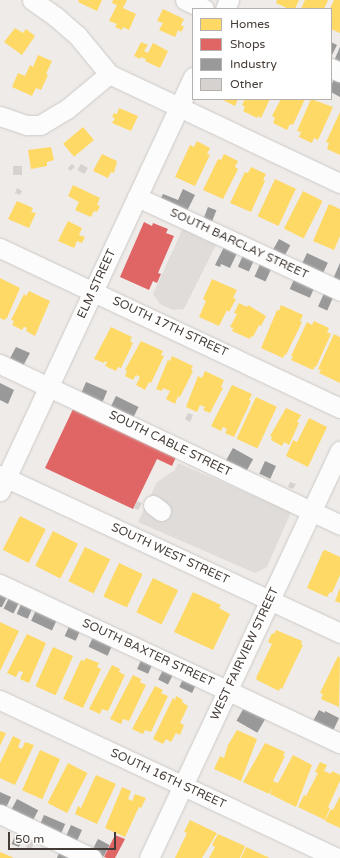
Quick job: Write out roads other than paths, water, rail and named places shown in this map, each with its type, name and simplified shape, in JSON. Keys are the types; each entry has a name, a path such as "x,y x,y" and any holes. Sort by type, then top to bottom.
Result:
{"street":[{"path":"32,0 56,17 77,35 108,74 340,183"},
{"path":"185,0 202,8"},
{"path":"0,116 26,125 40,125 67,109 108,74"},
{"name":"ELM STREET","path":"2,481 49,386 192,79"},
{"name":"SOUTH BARCLAY STREET","path":"137,197 340,291"},
{"name":"SOUTH 17TH STREET","path":"0,248 340,408"},
{"name":"SOUTH CABLE STREET","path":"0,364 311,512 340,524"},
{"name":"WEST FAIRVIEW STREET","path":"149,858 340,451"},
{"name":"SOUTH WEST STREET","path":"2,481 270,600 340,633"},
{"name":"SOUTH BAXTER STREET","path":"0,584 340,743"},
{"name":"SOUTH 16TH STREET","path":"0,700 337,858"},
{"path":"0,814 92,858"}]}
